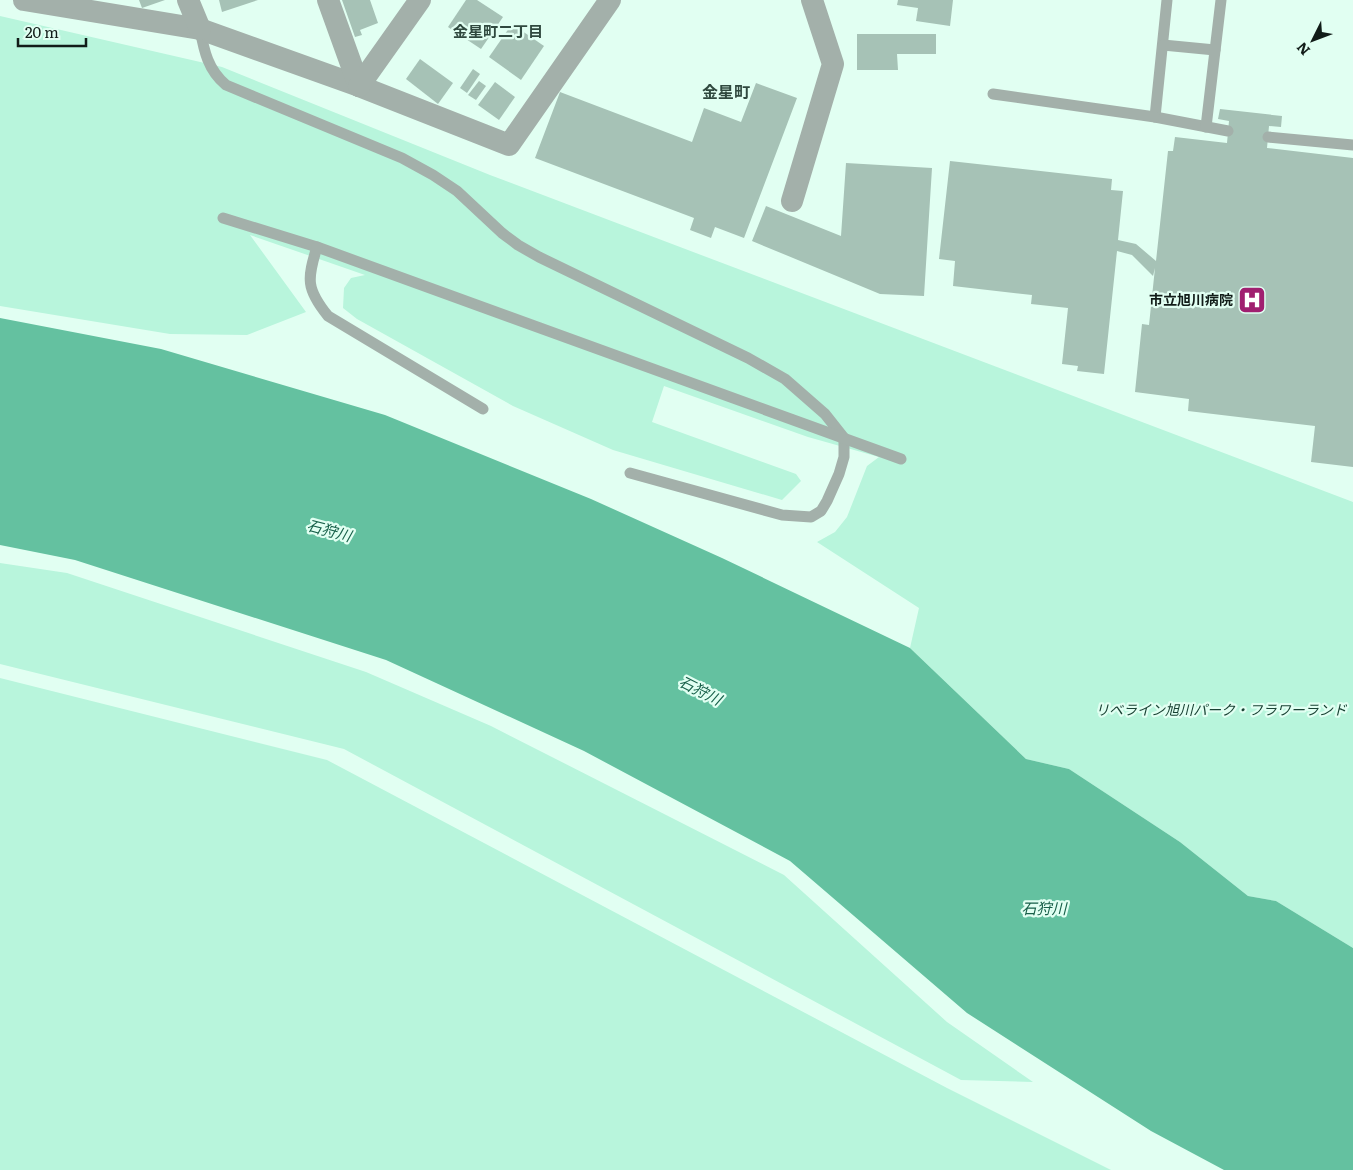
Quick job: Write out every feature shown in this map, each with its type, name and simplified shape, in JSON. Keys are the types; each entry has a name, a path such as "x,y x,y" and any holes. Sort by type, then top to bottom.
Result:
{"street":[{"path":"24,0 200,29 359,86 509,145 610,0"},
{"path":"188,0 200,29"},
{"path":"328,0 359,86"},
{"path":"359,86 420,0"},
{"path":"792,201 833,64 812,0"}],"lane":[{"path":"1156,117 1167,0"},
{"path":"1206,127 1221,0"},
{"path":"200,29 205,54 212,71 226,85 402,158 433,175 456,192 502,234 518,245 548,262 748,358 785,379 825,414 844,438 844,457 827,502 821,511 810,517 782,515 630,473"},
{"path":"1163,45 1215,50"},
{"path":"994,94 1156,117 1228,131"},
{"path":"1268,137 1353,145"},
{"path":"223,218 317,247 901,459"},
{"path":"317,247 310,271 310,284 314,296 328,316 483,409"}],"green space":[{"name":"リベライン旭川パーク・フラワーランド","path":"0,16 222,67 490,175 1353,502 1353,948 1276,901 1248,896 1180,842 1069,769 1026,759 910,648 919,608 817,542 835,532 847,517 867,466 879,457 808,437 664,386 652,422 796,474 801,481 782,500 613,450 513,406 357,319 343,308 344,288 351,278 365,275 250,235 306,312 247,335 170,334 0,306"},
{"path":"0,563 67,573 366,672 491,726 784,875 947,1022 1033,1082 961,1080 344,749 0,664"},
{"path":"0,678 327,760 947,1088 1111,1170 0,1170"}],"water":[{"name":"石狩川","path":"0,318 161,349 385,415 591,499 722,558 910,648 1026,759 1069,769 1180,842 1248,896 1276,901 1353,948 1353,1170 1224,1170 1151,1131 967,1013 790,861 584,751 386,660 75,560 0,545"}],"building":[{"path":"139,0 165,0 142,8"},
{"path":"219,0 258,0 222,12"},
{"path":"342,0 370,0 378,23 360,30 362,35 355,37"},
{"path":"466,0 477,0 503,17 481,49 448,27"},
{"path":"898,0 953,0 950,26 916,21 918,8 897,5"},
{"path":"512,24 544,46 521,80 489,57"},
{"path":"857,34 936,34 936,54 897,54 898,70 857,70"},
{"path":"420,59 453,83 438,104 406,79"},
{"path":"473,69 480,74 467,93 460,88"},
{"path":"479,81 486,86 476,100 468,95"},
{"path":"495,82 515,97 499,120 478,105"},
{"path":"756,83 797,98 744,238 715,227 711,238 690,230 694,218 535,158 560,92 692,142 704,108 741,122"},
{"name":"市立旭川病院","path":"1220,109 1282,116 1281,127 1269,126 1267,148 1353,158 1353,467 1311,462 1315,426 1188,411 1189,399 1135,392 1142,324 1149,325 1155,268 1153,276 1132,255 1117,251 1104,374 1077,371 1078,366 1062,364 1068,308 1031,304 1032,295 953,286 955,261 939,259 950,161 1112,179 1111,190 1123,191 1118,240 1136,244 1156,261 1168,151 1173,151 1175,137 1227,143 1229,121 1218,119"},
{"path":"846,163 932,168 924,296 880,294 752,241 766,206 841,236"}],"place":[{"name":"市立旭川病院","path":"1252,300"}],"district":[{"name":"金星町二丁目","path":"498,32"},
{"name":"金星町","path":"726,92"}]}
